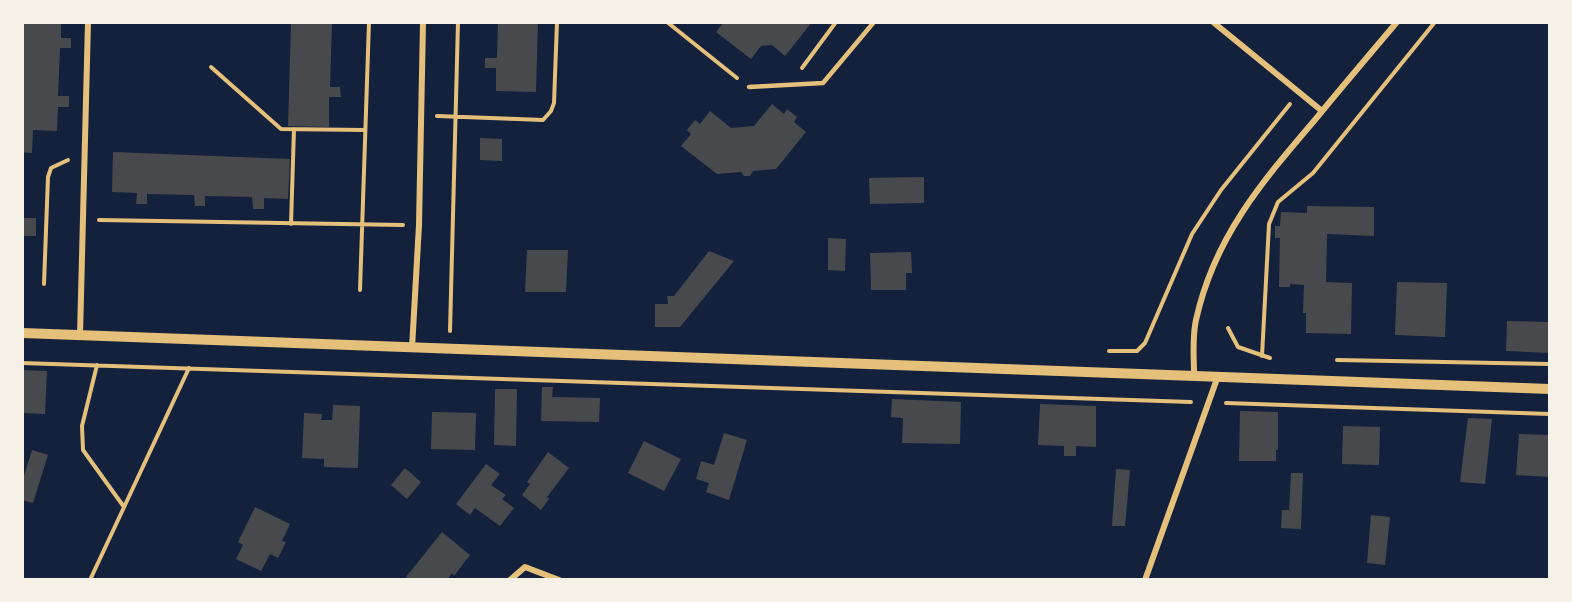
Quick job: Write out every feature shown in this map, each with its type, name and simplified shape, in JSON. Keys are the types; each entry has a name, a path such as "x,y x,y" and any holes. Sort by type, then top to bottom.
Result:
{"street":[{"path":"80,335 88,22"},
{"path":"412,348 419,225 423,22"},
{"path":"1213,22 1322,111"},
{"path":"1194,375 1196,319 1221,245 1234,222 1278,163 1397,22"},
{"path":"22,333 1550,389"},
{"path":"1145,579 1218,376"},
{"path":"510,579 525,567 559,579"}],"lane":[{"path":"749,87 823,83 874,22"}],"path":[{"path":"360,290 369,22"},
{"path":"450,331 458,22"},
{"path":"421,116 543,120 551,111 554,103 557,22"},
{"path":"667,22 749,87"},
{"path":"789,85 836,22"},
{"path":"1262,356 1269,224 1278,202 1313,173 1435,22"},
{"path":"211,67 281,129 365,130"},
{"path":"1160,308 1187,243 1215,197 1299,93"},
{"path":"291,224 294,129"},
{"path":"44,284 48,177 51,168 67,162 70,156"},
{"path":"84,219 419,225"},
{"path":"1228,328 1238,347 1276,359"},
{"path":"1334,360 1550,364"},
{"path":"22,363 1550,414"},
{"path":"97,365 82,426 83,450 124,507"},
{"path":"90,579 189,368"}],"building":[{"path":"22,22 61,22 61,38 71,38 71,48 60,48 58,96 69,96 69,107 58,107 57,131 33,130 32,153 22,152"},
{"path":"291,22 332,22 330,87 340,87 341,97 329,97 329,127 288,126"},
{"path":"498,22 538,22 536,92 496,91 496,68 485,68 485,58 497,58"},
{"path":"724,22 812,22 785,56 772,45 761,46 751,59 716,32"},
{"path":"772,104 784,114 787,109 797,117 794,122 806,132 776,169 753,171 750,176 744,176 741,172 717,174 681,146 691,134 687,130 695,120 700,124 710,111 731,128 754,126"},
{"path":"480,138 502,139 502,161 480,160"},
{"path":"113,152 290,159 288,199 264,198 264,209 253,209 252,197 205,196 205,206 195,206 194,195 147,194 147,204 136,204 137,193 112,192"},
{"path":"924,177 924,203 870,204 869,178"},
{"path":"1307,206 1374,207 1374,236 1327,234 1326,282 1352,283 1351,334 1306,333 1306,313 1303,313 1304,285 1290,284 1290,287 1279,287 1280,238 1275,238 1275,226 1280,226 1281,212 1307,213"},
{"path":"22,218 36,218 36,236 22,236"},
{"path":"828,238 846,239 845,271 828,270"},
{"path":"527,250 568,250 566,292 525,292"},
{"path":"709,251 734,261 680,327 655,327 655,304 668,304 667,296 674,296"},
{"path":"911,252 912,273 906,273 906,290 871,290 870,253"},
{"path":"1397,282 1447,283 1445,337 1395,335"},
{"path":"1507,321 1550,322 1550,353 1506,351"},
{"path":"22,370 47,371 45,414 22,413"},
{"path":"542,387 553,387 552,397 600,398 599,422 541,421"},
{"path":"495,389 517,389 516,446 494,445"},
{"path":"892,399 961,402 960,444 902,443 903,418 891,417"},
{"path":"1040,404 1096,406 1096,447 1076,446 1076,456 1064,456 1064,446 1038,445"},
{"path":"333,405 360,406 358,468 324,467 324,459 302,458 304,413 322,414 321,420 332,420"},
{"path":"1240,411 1278,412 1276,461 1239,461"},
{"path":"432,412 476,413 475,450 431,449"},
{"path":"1468,418 1492,419 1485,484 1460,482"},
{"path":"1343,426 1380,427 1379,465 1342,464"},
{"path":"724,433 747,440 729,500 706,492 709,483 696,479 701,461 714,465"},
{"path":"1519,434 1550,435 1550,477 1516,475"},
{"path":"644,441 681,459 664,491 628,473"},
{"path":"32,450 48,455 33,503 22,500 22,482"},
{"path":"548,452 569,468 547,497 549,499 541,510 522,495 530,484 527,482"},
{"path":"486,464 500,474 491,485 506,495 502,499 514,508 500,526 475,508 470,515 456,504"},
{"path":"405,468 421,482 407,499 391,485"},
{"path":"1116,469 1130,470 1125,526 1112,526"},
{"path":"1291,473 1303,473 1301,529 1281,528 1282,510 1289,510"},
{"path":"255,507 290,524 282,541 286,542 278,558 270,554 261,571 236,559 243,545 238,542"},
{"path":"1371,515 1390,517 1385,565 1367,563"},
{"path":"442,532 470,555 454,576 452,573 447,580 408,580 406,577"}]}
